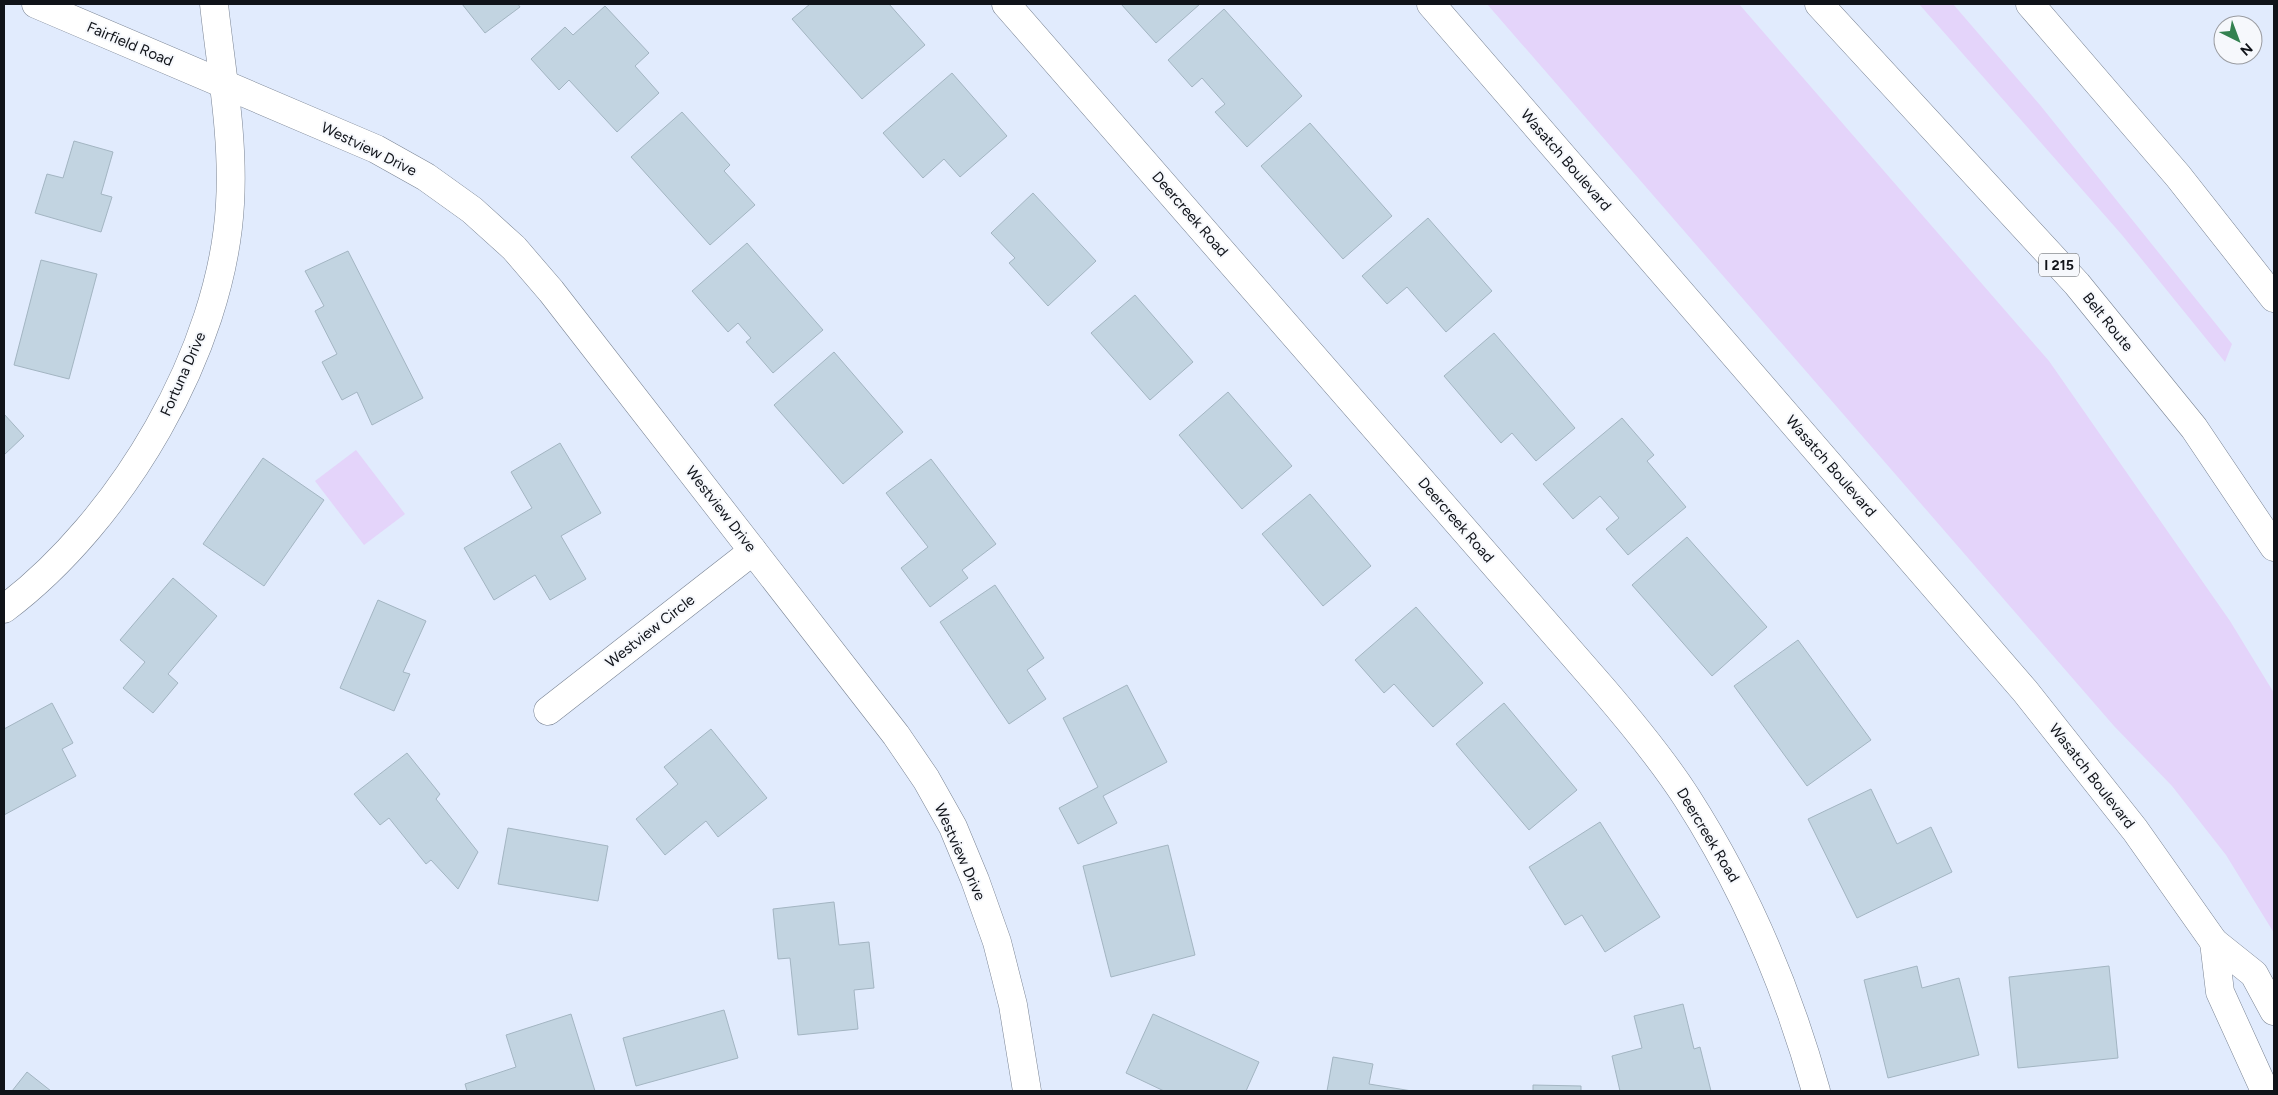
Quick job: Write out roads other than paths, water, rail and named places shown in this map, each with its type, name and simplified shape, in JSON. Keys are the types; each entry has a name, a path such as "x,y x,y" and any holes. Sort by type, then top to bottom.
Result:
{"main road":[{"name":"Fairfield Road","path":"36,4 223,83"},
{"name":"Fortuna Drive","path":"4,609 41,577 104,508 159,426 197,349 220,275 230,205 231,168 214,4"},
{"name":"Deercreek Road","path":"1006,4 1602,688 1659,758 1686,797 1741,890 1780,980 1799,1033 1816,1091"},
{"name":"Wasatch Boulevard","path":"1431,4 2025,691 2136,830 2214,942 2254,974 2274,1011"},
{"name":"Belt Route","path":"1819,4 2077,284 2194,428 2274,547"},
{"path":"2030,4 2178,176 2274,298"},
{"name":"Westview Drive","path":"223,83 376,149 426,177 472,210 514,248 551,291 896,736 926,779 953,827 976,880 997,942 1013,1005 1026,1091"},
{"name":"Westview Circle","path":"548,711 753,551"},
{"name":"Wasatch Boulevard","path":"2214,942 2220,992 2265,1091"}]}
